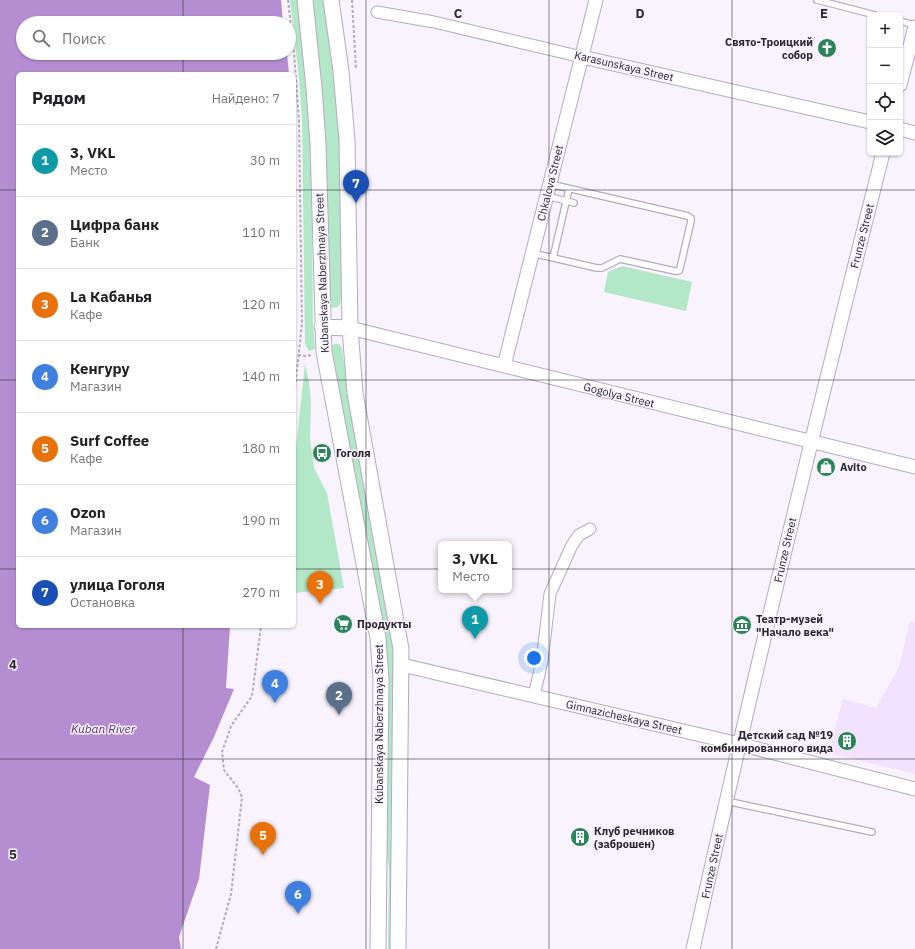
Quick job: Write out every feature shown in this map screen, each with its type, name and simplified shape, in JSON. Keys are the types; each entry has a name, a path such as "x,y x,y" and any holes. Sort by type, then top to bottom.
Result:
{"main road":[{"name":"Kubanskaya Naberzhnaya Street","path":"305,0 318,144 322,327 324,352 378,638 381,687 378,949"},
{"name":"Kubanskaya Naberzhnaya Street","path":"331,0 341,71 347,140 350,328 355,393 401,650 398,949"},
{"name":"Gogolya Street","path":"322,327 350,328"}],"street":[{"name":"Chkalova Street","path":"504,366 596,0"},
{"name":"Karasunskaya Street","path":"377,12 434,22 867,121"},
{"path":"900,84 915,26"},
{"path":"903,130 915,133"},
{"name":"Frunze Street","path":"693,949 739,744 810,442 882,156"},
{"name":"Gogolya Street","path":"350,328 915,467"},
{"path":"534,696 542,661 550,594 572,545 579,535 590,529"},
{"name":"Gimnazicheskaya Street","path":"402,665 739,744 915,789"}],"lane":[{"path":"817,0 867,13"},
{"path":"903,22 915,26"},
{"path":"532,253 597,268 602,268 620,259 679,271 690,228 691,218 688,216 569,189 548,190"},
{"path":"553,258 569,189"},
{"path":"548,190 566,201 574,203"},
{"path":"726,801 872,832"}],"path":[{"path":"288,0 291,16"},
{"path":"295,60 299,121 303,290 302,324 296,376"},
{"path":"298,355 307,356"},
{"path":"216,949 231,894 242,798 238,788 224,770 222,752 231,726 252,696 261,628"}],"shaded area":[{"path":"910,621 915,622 915,774 829,753 843,699 876,708 899,667"}],"green space":[{"path":"290,0 299,0 311,140 313,324 315,349 309,351 305,344 302,121 296,53 296,16 292,16"},
{"path":"311,0 324,0 341,138 341,297 338,307 329,308"},
{"path":"622,266 692,282 686,311 604,292 608,272"},
{"path":"334,344 339,344 342,348 349,398 393,644 391,949 388,949 389,869 385,841 386,673 331,358 331,347"},
{"path":"305,364 309,381 311,402 310,438 314,468 327,493 344,588 296,593 296,447"}],"water":[{"name":"Kuban River","path":"0,0 281,0 282,16 16,16 16,60 288,60 289,72 16,72 16,628 230,628 226,688 234,689 214,737 194,777 210,785 199,879 179,937 181,949 0,949"}],"place":[{"name":"Свято-Троицкий собор","path":"827,48"},
{"name":"улица Гоголя","path":"356,203"},
{"name":"Гоголя","path":"322,453"},
{"name":"Avito","path":"826,467"},
{"name":"La Кабанья","path":"320,604"},
{"name":"Продукты","path":"343,624"},
{"name":"Театр-музей \"Начало века\"","path":"742,625"},
{"name":"3, VKL","path":"475,639"},
{"name":"Кенгуру","path":"275,703"},
{"name":"Цифра банк","path":"339,715"},
{"name":"Детский сад №19 комбинированного вида","path":"847,741"},
{"name":"Клуб речников (заброшен)","path":"580,837"},
{"name":"Surf Coffee","path":"263,855"},
{"name":"Ozon","path":"298,914"}]}
